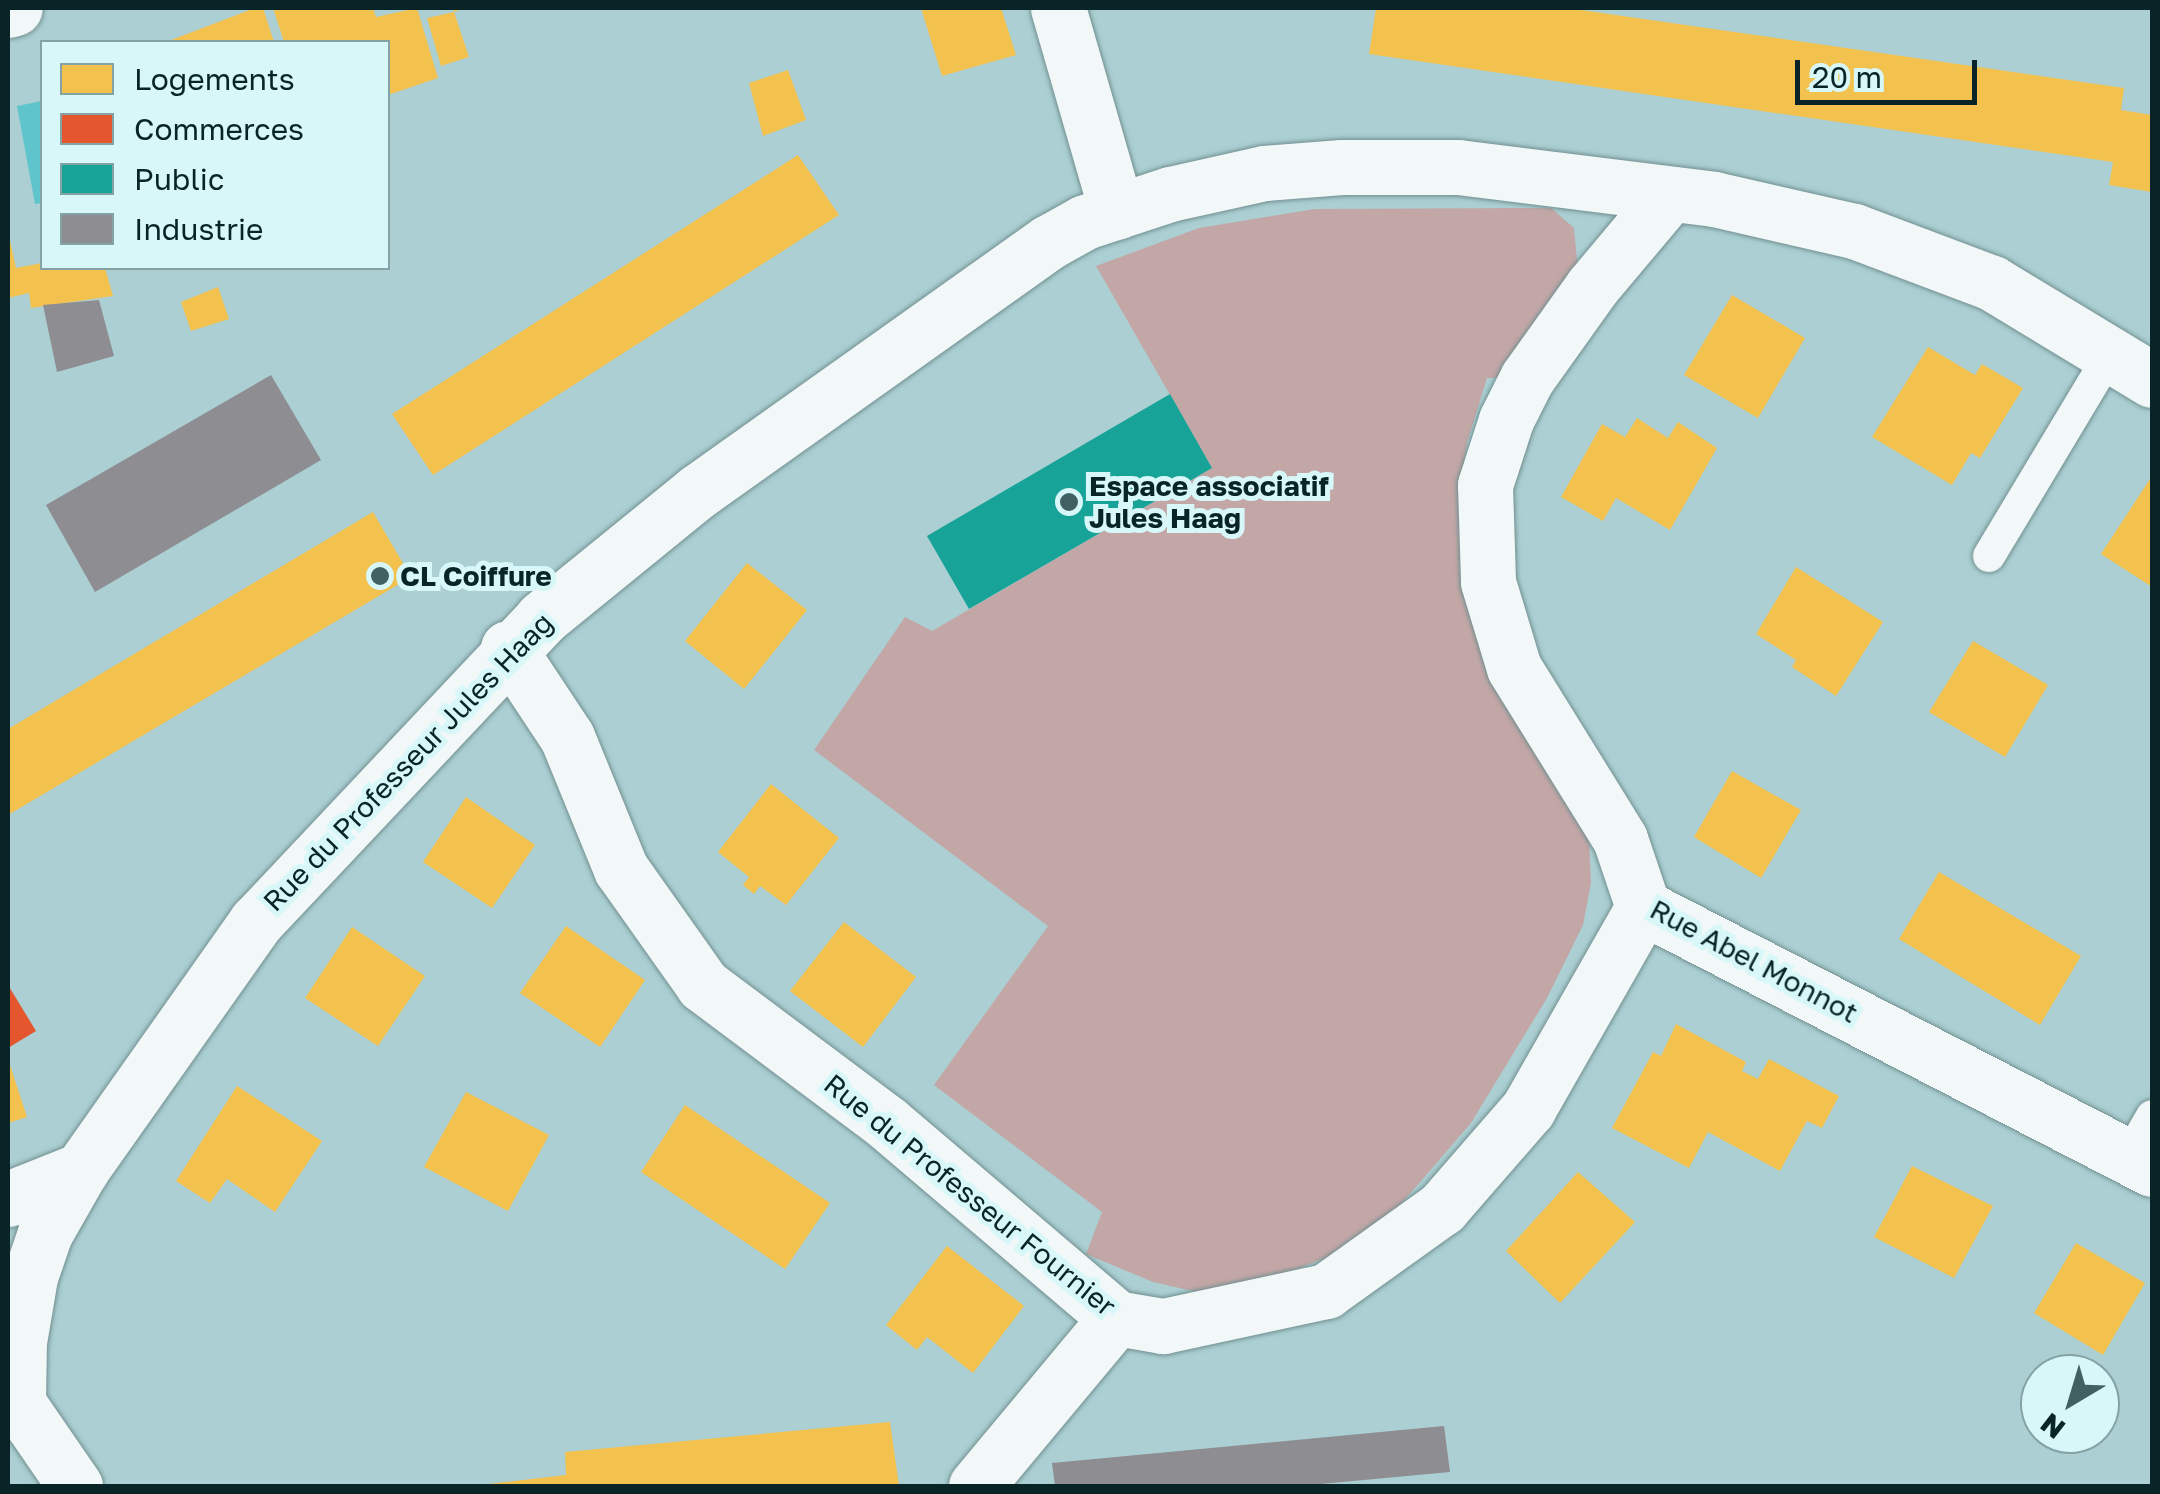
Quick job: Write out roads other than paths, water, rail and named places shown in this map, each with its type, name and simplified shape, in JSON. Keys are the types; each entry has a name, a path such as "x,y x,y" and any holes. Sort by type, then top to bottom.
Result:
{"street":[{"path":"8,10 15,8"},
{"path":"1058,8 1117,212"},
{"name":"Rue du Professeur Jules Haag","path":"13,1400 30,1277 45,1233 81,1170 256,922 508,648 713,481 1049,242 1085,222 1170,194 1264,173 1342,167 1458,167 1714,199 1854,232 1992,283 2131,368"},
{"name":"Rue Abel Monnot","path":"1670,194 1592,287 1527,378 1506,420 1485,486 1488,582 1514,668 1620,839 1643,907 2144,1147"},
{"name":"Rue du Professeur Fournier","path":"508,648 568,737 622,869 703,985 886,1122 1116,1318 1162,1326 1326,1291 1442,1208 1528,1109 1643,907"},
{"path":"8,1199 81,1170"},
{"path":"976,1486 1116,1318"},
{"path":"13,1400 75,1486"}],"lane":[{"path":"1989,556 2131,368"}],"water":[{"path":"40,101 40,203 35,204 17,106"}],"place":[{"name":"Espace associatif Jules Haag","path":"1069,502"},
{"name":"CL Coiffure","path":"380,576"}]}
